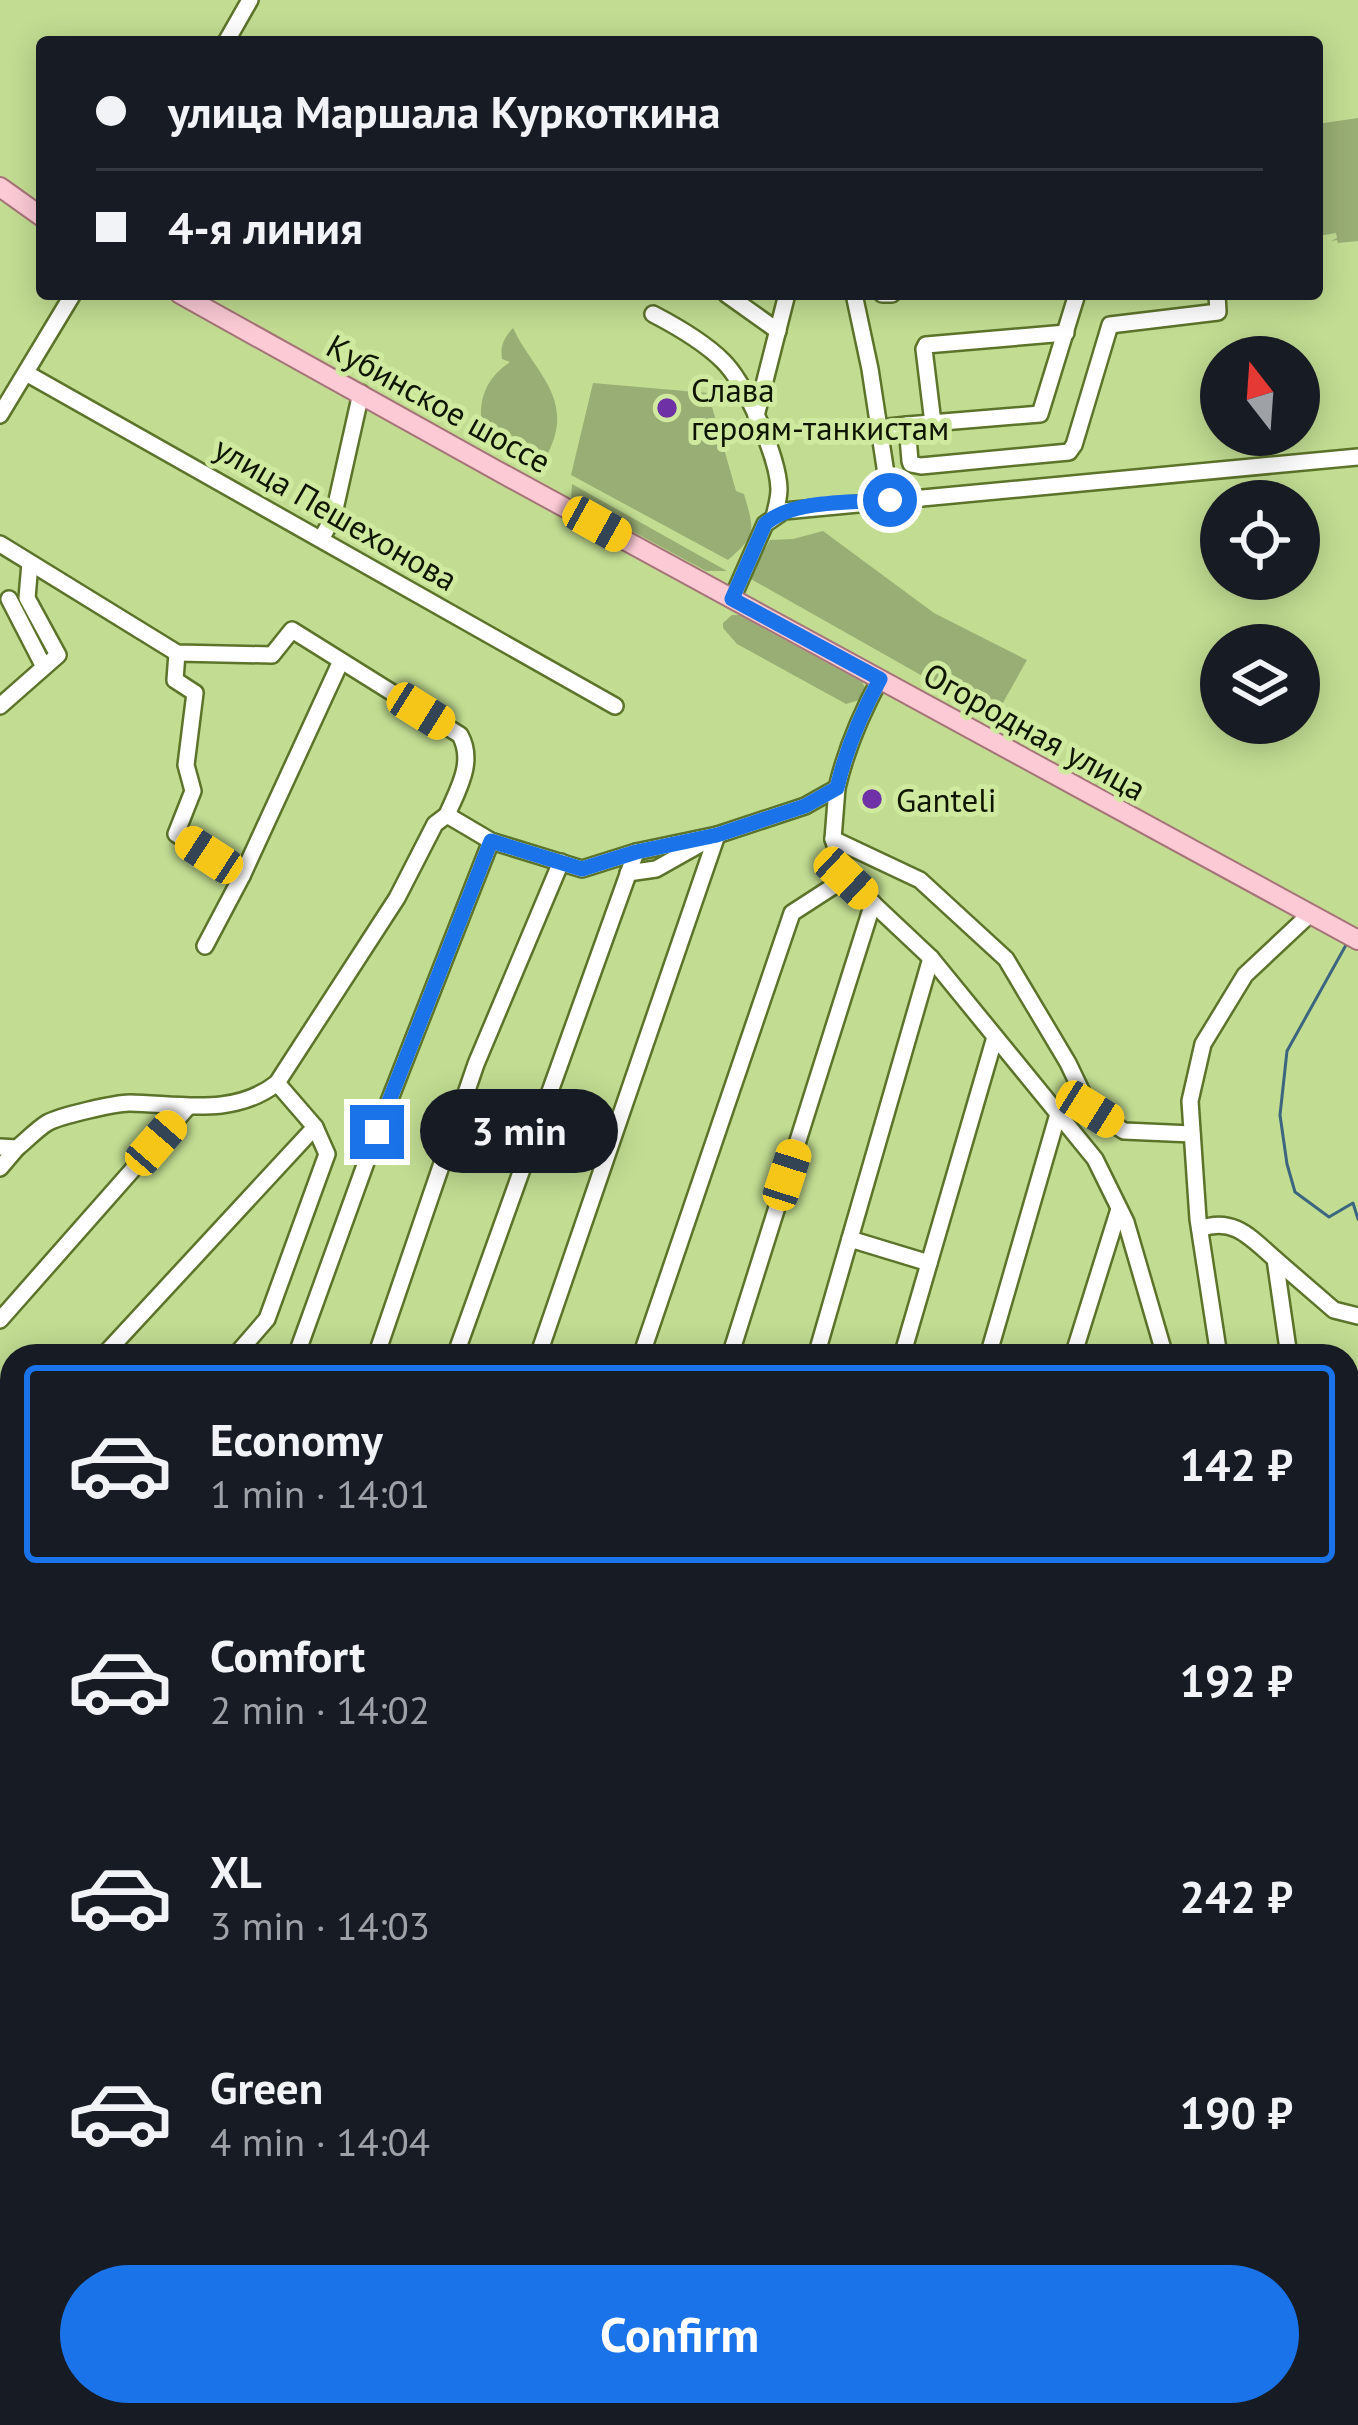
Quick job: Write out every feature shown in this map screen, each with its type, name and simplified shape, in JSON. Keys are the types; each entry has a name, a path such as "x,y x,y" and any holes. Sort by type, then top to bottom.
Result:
{"main road":[{"path":"0,187 36,213"},
{"name":"Кубинское шоссе","path":"191,300 732,599"},
{"name":"Огородная улица","path":"732,599 1358,940"}],"street":[{"path":"229,36 250,0"},
{"path":"0,415 69,300"},
{"path":"734,300 778,331"},
{"path":"756,416 786,300"},
{"path":"855,300 890,500"},
{"path":"879,428 1040,414 1076,300"},
{"path":"907,425 911,464 921,466 1069,452 1110,325 1218,312 1217,300"},
{"path":"653,314 722,359 743,389 778,479 774,517"},
{"path":"933,423 926,345 1066,333"},
{"name":"улица Пешехонова","path":"26,373 615,706"},
{"path":"321,538 333,518 361,394"},
{"path":"732,599 765,524 800,508 1358,457"},
{"path":"0,544 177,652 272,655 292,630 460,736 467,747 466,768 447,815 435,824 397,898 277,1083 262,1095 239,1103 187,1108 124,1102 50,1121 9,1147 0,1168"},
{"path":"0,706 58,655 27,598 31,563"},
{"path":"9,598 44,667"},
{"path":"177,652 175,680 195,693 186,765 193,791 176,834 242,876"},
{"path":"206,946 341,661"},
{"path":"880,679 856,727 837,788 833,839 846,878 932,958 1095,1159 1126,1222 1162,1344"},
{"path":"447,815 491,841 582,869 717,835 805,806 837,788"},
{"path":"628,873 656,869 717,835"},
{"path":"542,1344 717,835"},
{"path":"833,839 920,880 1006,959 1090,1109 1124,1131 1192,1134"},
{"path":"300,1344 491,841"},
{"path":"459,1344 636,852"},
{"path":"380,1344 476,1064 560,862"},
{"path":"645,1344 791,913 846,878"},
{"path":"734,1344 873,903"},
{"path":"1217,1344 1200,1229 1190,1101 1203,1044 1245,974 1309,916"},
{"path":"819,1344 932,958"},
{"path":"905,1344 995,1036"},
{"path":"245,1344 267,1319 327,1154 315,1127 277,1083"},
{"path":"0,1320 187,1108"},
{"path":"991,1344 1058,1114"},
{"path":"114,1344 315,1127"},
{"path":"1077,1344 1119,1208"},
{"path":"1200,1229 1216,1223 1245,1234 1334,1310 1358,1316"},
{"path":"850,1239 929,1263"},
{"path":"1275,1259 1287,1344"}],"green space":[{"path":"1358,118 1358,241 1338,243 1331,241 1336,233 1323,235 1323,123"},
{"path":"513,328 555,401 555,434 548,453 508,444 498,431 482,429 485,391 510,362 502,359 502,350"},
{"path":"593,383 708,393 736,491 744,494 751,524 745,544 728,560 571,475"},
{"path":"572,484 727,571 706,571 571,498"},
{"path":"823,531 934,613 1027,660 995,717 749,578 770,540"},
{"path":"732,615 862,682 867,691 863,699 846,704 737,644 723,628"}],"waterway":[{"path":"1346,945 1287,1051 1280,1115 1295,1192 1329,1217 1353,1203 1358,1219"}],"place":[{"name":"Слава героям-танкистам","path":"667,408"},
{"name":"Ganteli","path":"872,799"}],"route":[{"path":"377,1132 491,841 582,869 717,835 805,806 837,788 862,711 880,679 732,599 765,524 774,517 800,508 890,500"}]}
